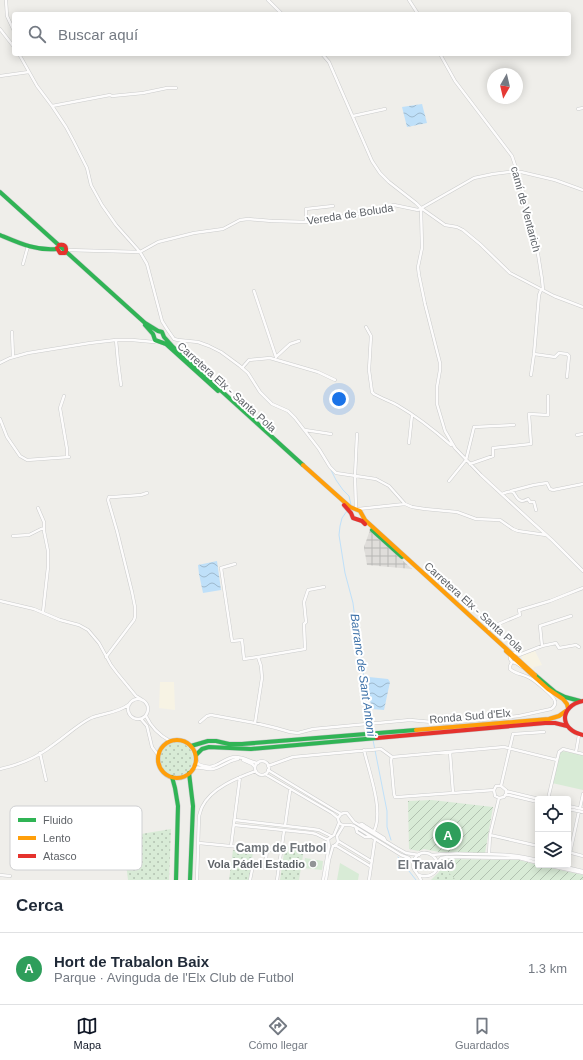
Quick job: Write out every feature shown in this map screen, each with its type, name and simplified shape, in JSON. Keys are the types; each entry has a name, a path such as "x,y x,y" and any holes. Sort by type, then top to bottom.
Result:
{"main road":[{"path":"0,193 58,247 60,253 66,251 65,245 62,244 58,247 39,249 0,235"},
{"name":"Carretera Elx - Santa Pola","path":"66,251 145,323 162,334 173,347 355,510"},
{"name":"Carretera Elx - Santa Pola","path":"66,251 145,325 157,339 166,344 342,503 355,510"},
{"path":"155,333 162,334 157,339 155,333"},
{"path":"355,510 361,513 360,518 353,518 355,510"},
{"name":"Carretera Elx - Santa Pola","path":"360,518 365,520 486,631 524,669 548,689 564,699 567,704 567,710"},
{"name":"Carretera Elx - Santa Pola","path":"360,518 511,655 555,692 565,697 582,701"},
{"name":"Ronda Sud d'Elx","path":"191,746 208,741 242,744 549,719 559,716 574,703 582,701"},
{"path":"567,710 565,716 567,726 570,730 581,735"},
{"name":"Ronda Sud d'Elx","path":"196,757 199,750 210,746 251,749 545,723 555,723 567,726"},
{"path":"182,740 191,746 196,757 193,768 189,774 178,778 172,777 165,774 160,769 158,755 160,749 165,744 170,741 182,740"},
{"path":"189,774 193,806 190,880"},
{"path":"172,777 175,784 178,806 176,880"}],"street":[{"path":"6,0 7,16 12,27"},
{"path":"268,0 280,12"},
{"path":"409,0 417,12"},
{"path":"0,29 12,44"},
{"path":"20,56 37,86 66,127 87,168 91,185 102,205 116,225 140,252 147,264 162,321 174,339 198,342 231,358 248,373 260,392 272,404 288,411 295,418 336,473 376,479 389,486 405,504"},
{"path":"324,56 329,62 372,161 380,173 389,182 445,225 457,227 463,230 510,273 567,302 583,307"},
{"name":"camí de Ventarich","path":"441,56 455,81 512,156 522,186 526,218 538,254 542,279 542,290"},
{"path":"0,76 29,72"},
{"path":"52,106 110,95 135,94 167,88 176,88"},
{"path":"578,109 583,108"},
{"path":"352,116 385,109"},
{"path":"421,208 474,178 493,174 517,172 555,180 583,190"},
{"name":"Vereda de Boluda","path":"140,252 158,242 194,233 223,229 240,220 248,219 272,222 306,222 369,212 394,205 418,210 421,208"},
{"path":"306,222 306,209 333,206"},
{"path":"421,208 422,248 418,275 440,363 437,387 437,404 445,431 455,448"},
{"path":"23,264 28,246"},
{"path":"66,251 140,252"},
{"path":"531,375 538,295 542,290"},
{"path":"254,291 276,357"},
{"path":"366,327 371,336 370,370 372,392 412,415 441,436 583,571"},
{"path":"162,334 167,333 168,331"},
{"path":"12,332 13,357"},
{"path":"0,363 28,352 116,340 154,342 157,339"},
{"path":"116,340 121,385"},
{"path":"273,359 290,344 299,341"},
{"path":"534,354 555,357 559,353 568,354 567,377"},
{"path":"242,368 249,360 270,358 318,372 335,380"},
{"path":"0,419 7,437 20,456 27,460 68,457 60,408 64,396"},
{"path":"470,464 493,456 493,448 531,444 528,414 548,415 548,396"},
{"path":"409,443 412,415"},
{"path":"449,481 466,460 474,427 514,425"},
{"path":"305,430 331,434"},
{"path":"357,434 355,510 405,504 418,508 456,512 476,519 500,520 518,531 546,535"},
{"path":"577,435 583,434"},
{"path":"502,494 547,483 550,489 553,490 583,484"},
{"path":"511,491 522,501 528,499 530,502 534,502 536,510"},
{"path":"106,657 135,617 135,607 131,585 108,500 109,497 141,495 147,493"},
{"path":"38,508 44,522 48,551 48,567 43,612"},
{"path":"13,536 29,535 44,528"},
{"path":"235,564 221,568 232,641 242,640 244,659 305,649 304,624 306,622 304,602 308,590 324,587"},
{"path":"486,631 520,615 518,610 550,601 583,588"},
{"path":"0,601 34,609 60,620 79,625 88,630 99,643 106,657 117,673 132,692 147,704 149,710 146,716 138,720 132,717 128,712 128,705"},
{"path":"542,646 540,626 571,616"},
{"path":"200,722 205,717 212,715 255,723 294,733 313,729 410,720 443,723 519,716 551,709 555,703 554,699 530,678 510,669 512,662 510,660 511,655 516,653 519,655 542,646 556,643 559,648 576,645 579,647"},
{"path":"519,655 519,661"},
{"path":"255,723 262,678 261,666 258,657"},
{"path":"512,662 524,669"},
{"path":"132,692 133,700"},
{"path":"0,769 19,764 40,753 52,746 81,723 91,718 124,709 133,700 141,699"},
{"path":"117,710 128,712"},
{"path":"146,716 158,732 170,741"},
{"path":"141,719 147,726 152,747 158,755"},
{"path":"502,786 513,734 544,732"},
{"path":"576,752 581,735"},
{"path":"268,766 293,757 380,749 392,757 504,747 557,760"},
{"path":"549,796 558,752 563,749 583,754"},
{"path":"364,750 378,816 376,828 373,834"},
{"path":"450,752 453,793"},
{"path":"40,753 46,780"},
{"path":"196,757 198,764 210,767 218,765 228,759 241,757 253,762 264,762 268,766 268,770 265,774"},
{"path":"392,757 394,794 398,797 494,790 496,786 502,786 506,791 535,798"},
{"path":"193,768 213,769 231,760 239,759 246,761 255,767 256,771 260,775 265,774 338,818 339,823 328,840"},
{"path":"255,767 258,763"},
{"path":"268,770 341,814 347,813 357,826"},
{"path":"197,880 199,816 202,807 208,798 228,783 256,771"},
{"path":"231,846 240,777"},
{"path":"494,790 495,796 499,798"},
{"path":"285,826 290,791"},
{"path":"499,798 502,798 505,795 506,791"},
{"path":"571,845 581,810 583,794"},
{"path":"505,795 535,801"},
{"path":"488,854 490,835 499,798"},
{"path":"571,808 581,810"},
{"path":"338,818 341,814"},
{"path":"347,824 350,821 350,818"},
{"path":"235,820 319,830 332,836 371,861"},
{"path":"239,826 238,824 240,821"},
{"path":"339,823 343,825 347,824 357,826 384,838 386,841 406,853 418,855 424,853 429,853 432,855 443,853 510,855 535,861"},
{"path":"357,826 362,824 365,826 373,834 375,839 368,880"},
{"path":"234,825 316,834 328,840"},
{"path":"326,880 329,860 343,825"},
{"path":"278,880 284,831"},
{"path":"490,835 535,844"},
{"path":"375,839 401,855 409,858 421,880"},
{"path":"323,880 329,845 328,840"},
{"path":"199,843 282,851"},
{"path":"329,845 334,846 370,866"},
{"path":"265,868 267,850"},
{"path":"571,853 583,856"},
{"path":"413,863 418,855"},
{"path":"432,855 437,863"},
{"path":"363,862 365,857"},
{"path":"419,875 428,876 434,873 437,863 441,858 448,857 519,858 535,861"},
{"path":"562,868 583,872"},
{"path":"568,868 583,872"},
{"path":"250,880 252,870"},
{"path":"0,875 10,876"},
{"path":"427,880 428,876"}],"shaded area":[{"path":"370,530 412,569 367,565 364,547"},
{"path":"535,651 542,665 534,667 533,670 522,660 522,655"},
{"path":"160,682 174,682 175,710 159,708"}],"green space":[{"path":"173,742 179,742 188,747 192,753 192,765 188,771 179,776 173,776 164,771 159,762 159,756 164,747"},
{"path":"562,751 583,755 583,790 552,783 559,753"},
{"path":"432,800 493,807 485,853 439,852 424,849 418,851 409,849 408,801"},
{"path":"171,829 169,880 128,880 127,870 142,870 142,834"},
{"path":"285,846 304,849 299,880 280,880"},
{"path":"233,850 253,852 249,880 229,880"},
{"name":"Vola Pádel Estadio","path":"305,858 323,861 322,870 304,868"},
{"path":"443,859 519,860 535,864 535,868 552,868 583,875 583,880 456,880 444,868"},
{"path":"443,860 444,868 457,880 431,880 439,872 440,865"},
{"path":"340,863 359,874 358,880 337,880"}],"water":[{"path":"422,104 427,123 407,127 402,107"},
{"path":"217,561 221,590 203,593 198,565"},
{"path":"369,677 388,679 390,682 384,710 371,709"}],"waterway":[{"path":"331,470 336,480 349,496 351,505"},
{"name":"Barranc de Sant Antoni","path":"347,511 342,518 339,535 345,573 353,603 358,644 363,666 365,709 371,731"},
{"name":"Barranc de Sant Antoni","path":"373,740 387,811 387,827 391,840"},
{"name":"Barranc de Sant Antoni","path":"398,857 416,880"}],"traffic: fast":[{"path":"0,192 145,323 162,332 164,337 173,347 303,465"},
{"path":"0,235 35,248 57,249"},
{"path":"145,325 153,334 155,340 166,344 218,391"},
{"path":"372,530 402,557"},
{"path":"535,675 555,692 565,697 580,701"},
{"path":"191,746 208,741 242,744 416,730"},
{"path":"196,755 202,749 209,747 251,749 377,738"},
{"path":"189,773 193,806 190,880"},
{"path":"172,777 178,806 176,880"}],"traffic: slow":[{"path":"303,465 350,507 360,511 365,520 535,675"},
{"path":"506,651 548,689 563,699 568,708"},
{"path":"416,730 549,719 559,716 566,711"},
{"path":"173,740 181,740 188,743 193,748 196,759 193,770 188,775 181,778 173,778 166,775 161,770 158,763 158,755 161,748 166,743 173,740"}],"traffic: jam":[{"path":"59,245 65,246 66,251"},
{"path":"57,248 60,253 65,253"},
{"path":"344,505 351,513 353,518 362,521 365,524"},
{"path":"583,701 570,708 566,713 565,718 566,723 570,728 583,735"},
{"path":"377,738 545,723 555,723 567,726"}],"place":[{"name":"Hort de Trabalon Baix","path":"448,835"},
{"name":"Vola Pádel Estadio","path":"313,864"}],"district":[{"name":"Camp de Futbol","path":"281,848"},
{"name":"El Travaló","path":"426,865"}]}
